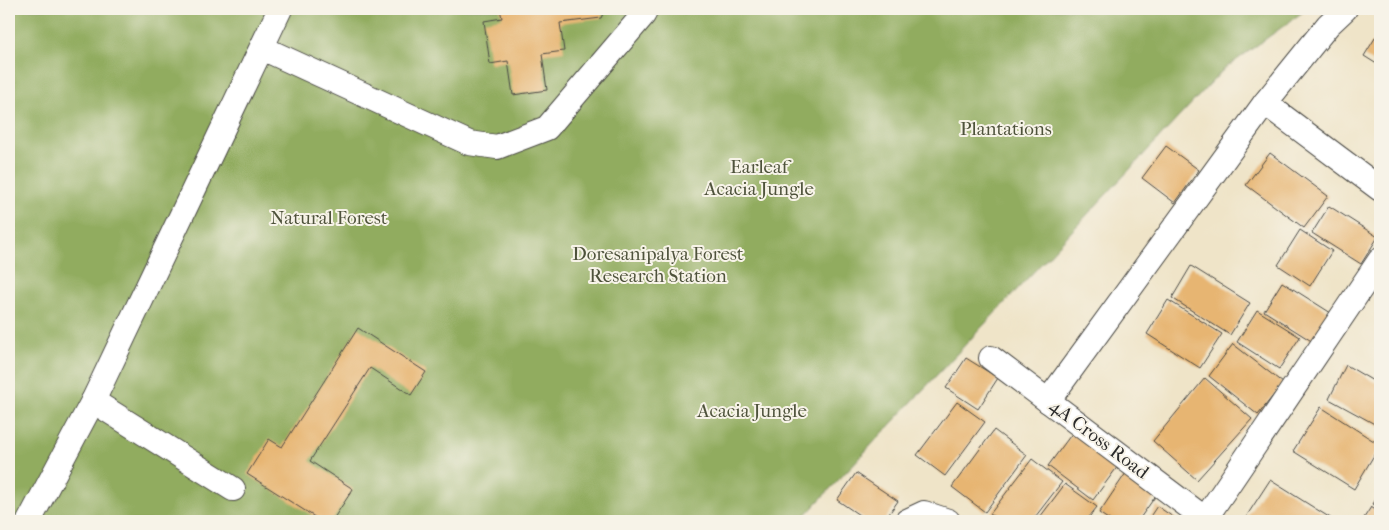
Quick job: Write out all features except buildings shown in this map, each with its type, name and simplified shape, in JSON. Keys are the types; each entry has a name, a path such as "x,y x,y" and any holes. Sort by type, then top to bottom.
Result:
{"street":[{"path":"29,521 92,401 280,9"},
{"path":"1048,401 1265,103 1328,25 1345,9"},
{"path":"262,48 469,142 497,147 547,128 644,14"},
{"path":"1265,103 1380,189"},
{"path":"1207,520 1380,260"},
{"name":"4A Cross Road","path":"991,358 1207,520"},
{"path":"92,401 233,489"},
{"path":"908,521 924,513 948,521"}],"green space":[{"name":"Doresanipalya Forest Research Station","path":"9,9 1307,9 1223,70 800,521 9,521"}],"park label":[{"name":"Plantations","path":"1006,129"},
{"name":"Earleaf Acacia Jungle","path":"759,178"},
{"name":"Natural Forest","path":"329,218"},
{"name":"Acacia Jungle","path":"752,411"}]}
